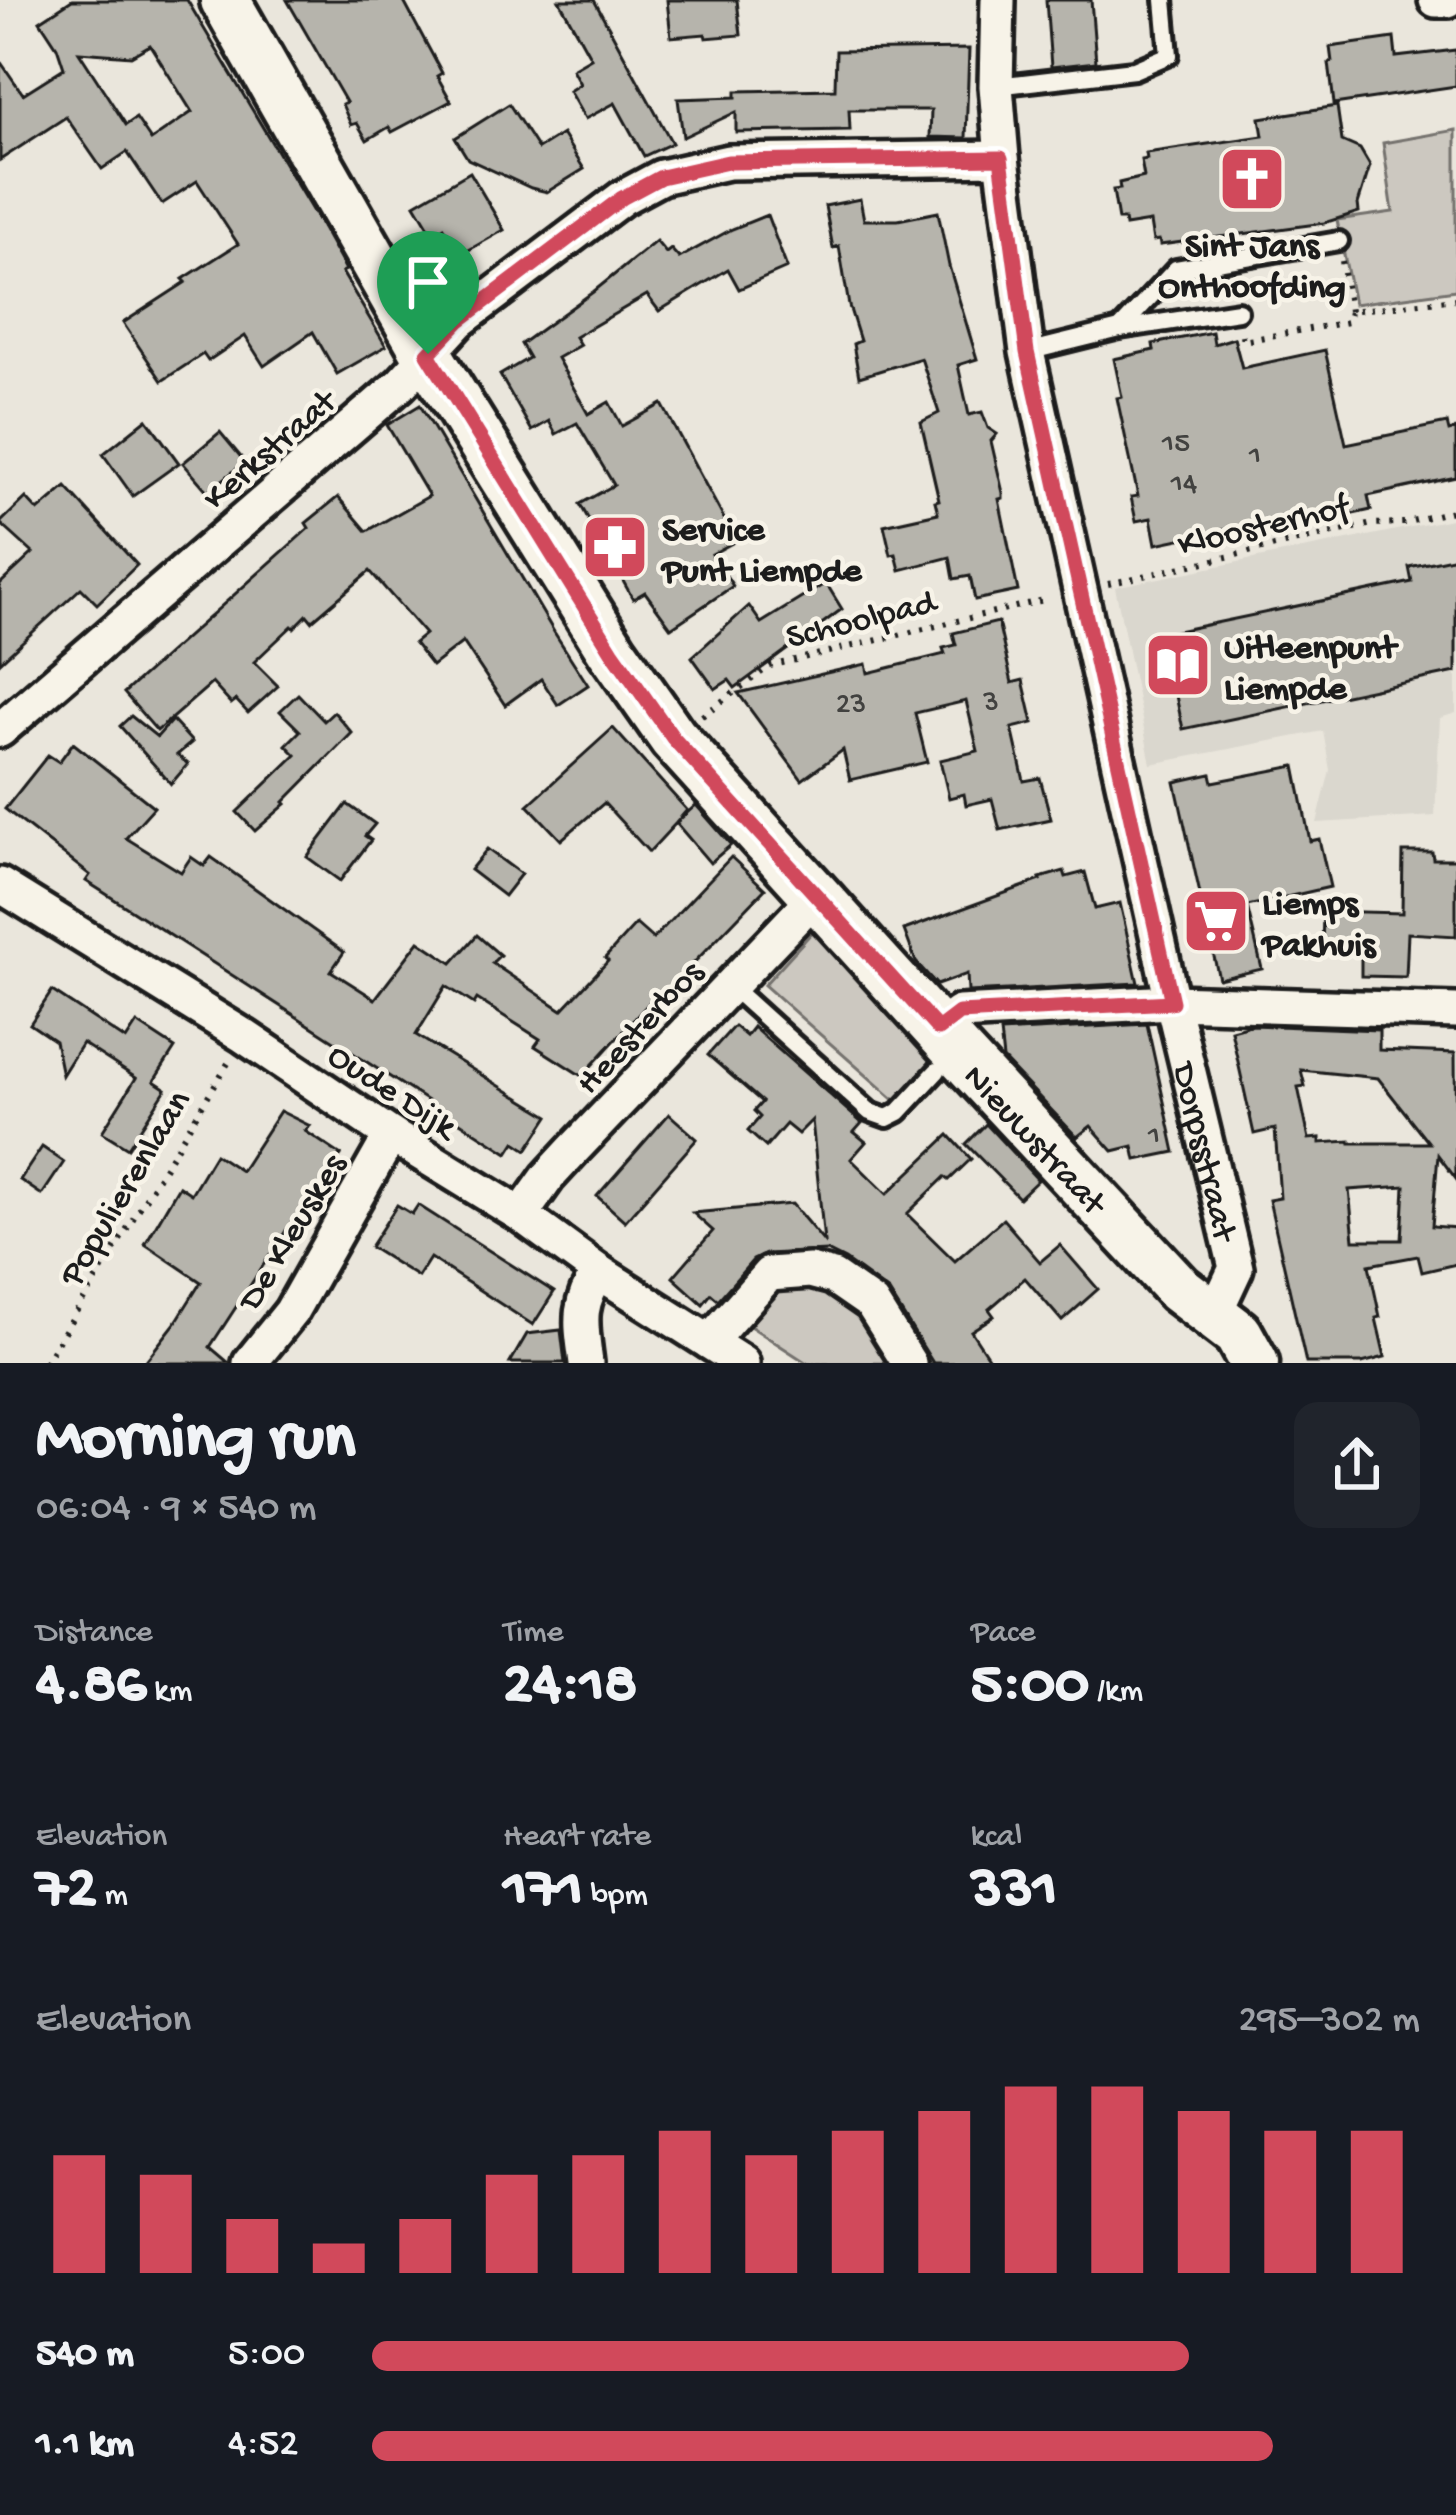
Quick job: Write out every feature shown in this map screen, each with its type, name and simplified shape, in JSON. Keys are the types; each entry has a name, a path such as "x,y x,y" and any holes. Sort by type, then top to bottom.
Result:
{"street":[{"name":"Nieuwstraat","path":"225,0 428,354 612,651 673,738 817,895 937,1050 1179,1289 1214,1315"},
{"name":"Dorpsstraat","path":"998,0 1001,158 1027,352 1236,1268 1214,1315"},
{"path":"1436,0 1448,0"},
{"name":"Kerkstraat","path":"0,730 401,384 459,321 622,198 661,177 728,162 1001,158"},
{"name":"Oude Dijk","path":"0,885 244,1036 742,1363"},
{"name":"Heesterbos","path":"521,1215 548,1177 817,895"},
{"path":"937,1050 959,1013 1172,1002 1456,1011"},
{"name":"De Kleuskes","path":"250,1363 291,1312 392,1135"},
{"path":"710,1342 769,1274 810,1271 833,1277 872,1304 909,1363"},
{"path":"586,1363 583,1295 598,1272"},
{"path":"1214,1315 1238,1334 1254,1363"}],"lane":[{"path":"997,86 1135,70 1168,55 1164,0"},
{"path":"1120,329 1176,269 1339,241"},
{"path":"1027,352 1120,329 1238,311"},
{"path":"729,985 870,1112 887,1118 899,1112 937,1050"}],"path":[{"path":"1238,311 1243,341 1348,322 1339,241"},
{"path":"1350,311 1456,299"},
{"name":"Kloosterhof","path":"1081,591 1372,524 1405,523 1456,510"},
{"name":"Schoolpad","path":"673,738 770,666 1081,591"},
{"name":"Populierenlaan","path":"45,1363 244,1036"}],"shaded area":[{"path":"1456,130 1456,290 1354,304 1337,220 1393,212 1383,143"},
{"path":"1456,518 1456,713 1440,718 1435,816 1317,823 1330,770 1323,731 1151,764 1115,587"},
{"path":"815,929 940,1065 899,1104 764,985"},
{"path":"811,1286 841,1298 862,1314 893,1363 807,1363 750,1326 775,1291"}],"building":[{"path":"72,0 187,0 322,227 346,270 342,272 386,346 337,374 313,332 264,366 245,336 208,361 203,354 162,381 123,323 238,244 197,181 162,204 127,152 102,169 66,117 0,160 0,61 23,94 64,68 40,21","holes":["150,45 192,112 151,140 136,118 126,125 79,52 131,56"]},
{"path":"287,0 403,0 442,73 437,76 451,101 367,140 357,123 351,125 342,104 346,102"},
{"path":"559,0 594,0 672,143 644,156 615,103 585,119 569,91 580,84 572,69 591,58"},
{"path":"667,0 737,0 741,35 671,37"},
{"path":"1046,0 1091,0 1096,62 1051,67"},
{"path":"1394,38 1396,57 1456,50 1456,86 1334,104 1330,47"},
{"path":"969,49 966,138 930,137 931,110 849,110 850,130 736,132 736,112 683,137 678,99 736,97 736,91 835,89 836,51"},
{"path":"509,104 538,149 562,134 584,169 547,192 468,159 455,138"},
{"name":"Sint Jans Onthoofding","path":"1337,106 1342,141 1360,149 1370,166 1359,212 1324,223 1160,245 1159,240 1153,241 1150,222 1125,226 1124,220 1118,220 1113,190 1120,189 1119,183 1144,177 1141,160 1147,159 1146,153 1263,136 1260,118"},
{"path":"470,172 504,230 460,255 444,227 433,234 415,204"},
{"path":"860,199 864,220 898,220 938,212 977,359 958,365 969,415 982,412 988,428 997,434 991,441 1018,591 975,600 970,576 954,579 950,557 900,570 896,554 891,555 884,525 938,513 921,422 939,413 921,358 859,377 853,344 860,341 825,206"},
{"path":"767,215 787,268 739,289 728,269 659,311 647,295 575,337 580,345 557,358 588,414 609,402 622,426 662,404 736,541 712,554 733,586 671,628 645,592 633,599 580,504 614,485 577,423 556,434 549,421 532,431 500,375 529,358 521,344 656,241 666,253 671,249 679,258"},
{"path":"1212,332 1214,344 1234,338 1242,368 1325,350 1346,444 1447,423 1449,431 1456,429 1456,477 1368,496 1371,510 1239,539 1237,527 1156,544 1151,518 1136,521 1131,497 1138,496 1117,398 1122,397 1114,359 1154,350 1153,344"},
{"path":"420,405 588,685 558,705 541,679 505,705 463,642 432,666 414,643 425,634 370,571 312,621 307,615 292,626 254,662 278,686 248,713 236,700 231,704 212,683 157,731 124,693 309,528 306,523 338,497 367,531 429,496 387,425"},
{"path":"147,419 179,463 133,496 103,454"},
{"path":"220,432 245,462 208,492 183,463"},
{"path":"66,487 137,565 97,604 81,588 0,662 0,584 33,553 0,523 26,498 38,511"},
{"path":"1456,557 1456,672 1183,729 1163,634 1412,582 1409,567"},
{"path":"826,583 842,609 735,688 729,680 715,689 692,657 749,606 761,623"},
{"path":"998,622 1012,683 1023,680 1033,723 1012,728 1024,781 1040,778 1051,819 1000,830 992,799 966,805 964,794 949,798 940,760 978,751 966,701 915,713 927,762 850,780 843,750 802,780 738,693 866,664 868,673 945,654 943,648 956,645 953,633"},
{"path":"298,694 324,721 334,712 352,733 255,831 237,812 296,755 286,745 300,731 280,711"},
{"path":"131,716 157,737 172,720 192,742 177,755 188,764 171,784 120,726"},
{"path":"613,728 687,810 649,852 604,803 561,840 528,805"},
{"path":"73,743 154,807 126,838 181,872 191,857 204,866 211,857 344,952 331,971 375,999 419,941 452,963 477,935 500,955 492,963 562,1010 636,924 653,939 731,857 765,889 582,1076 535,1046 540,1039 477,999 474,1004 446,986 416,1035 549,1116 527,1150 515,1142 508,1153 86,881 90,875 5,809 48,755 59,762"},
{"path":"1295,766 1310,841 1319,839 1330,887 1247,906 1262,969 1219,979 1175,782 1211,774 1213,782"},
{"path":"347,804 375,824 365,836 371,840 340,881 307,857"},
{"path":"696,805 731,845 710,863 676,823"},
{"path":"487,849 521,874 504,896 470,870"},
{"path":"1403,852 1432,852 1433,859 1456,859 1456,936 1408,933 1406,977 1361,976 1361,951 1322,950 1323,911 1402,913"},
{"path":"1064,871 1066,877 1085,872 1095,909 1120,903 1138,983 968,992 967,974 937,985 916,962 904,930"},
{"path":"52,991 126,1040 137,1023 175,1048 154,1081 166,1089 128,1148 102,1132 136,1078 82,1043 62,1075 55,1041 30,1024"},
{"path":"1147,1024 1175,1152 1136,1160 1133,1146 1113,1151 1091,1126 1077,1137 1003,1059 1000,1032"},
{"path":"1250,1025 1379,1030 1379,1050 1455,1053 1456,1179 1438,1155 1432,1226 1456,1228 1456,1264 1422,1272 1418,1256 1369,1265 1385,1357 1362,1363 1306,1363 1269,1200 1280,1198 1275,1129 1254,1134 1231,1030","holes":["1301,1070 1378,1078 1429,1143 1320,1143 1320,1138 1309,1139 1298,1087 1305,1086","1405,1186 1402,1240 1354,1240 1349,1190"]},
{"path":"734,1026 746,1036 753,1027 862,1123 854,1132 866,1142 851,1159 887,1194 949,1135 971,1159 907,1214 955,1261 1003,1219 1040,1262 1060,1245 1098,1289 1062,1321 1025,1278 989,1309 994,1316 971,1331 992,1363 933,1363 889,1292 827,1251 766,1254 753,1260 718,1300 711,1294 703,1304 673,1277 713,1231 693,1213 792,1204 824,1242 812,1120 798,1134 786,1124 766,1147 748,1131 760,1117 754,1111 762,1102 708,1055"},
{"path":"280,1111 310,1126 305,1131 341,1155 210,1347 229,1363 144,1363 201,1282 145,1244 179,1186 191,1194 215,1154 241,1171"},
{"path":"669,1114 697,1139 625,1221 597,1196"},
{"path":"986,1124 1038,1180 1019,1198 966,1144"},
{"path":"42,1147 64,1162 42,1195 20,1180"},
{"path":"397,1205 412,1214 418,1205 554,1292 533,1325 430,1258 418,1277 370,1247"},
{"path":"561,1330 565,1363 510,1363 527,1334"}],"place":[{"name":"Sint Jans Onthoofding","path":"1252,179"},
{"name":"Service Punt Liempde","path":"615,547"},
{"name":"Uitleenpunt Liempde","path":"1178,665"},
{"name":"Liemps Pakhuis","path":"1216,921"}],"route":[{"path":"1001,158 1027,352 1172,1002 959,1013 938,1029 673,738 612,651 428,354 459,321 622,198 661,177 728,162 1001,158"}]}
